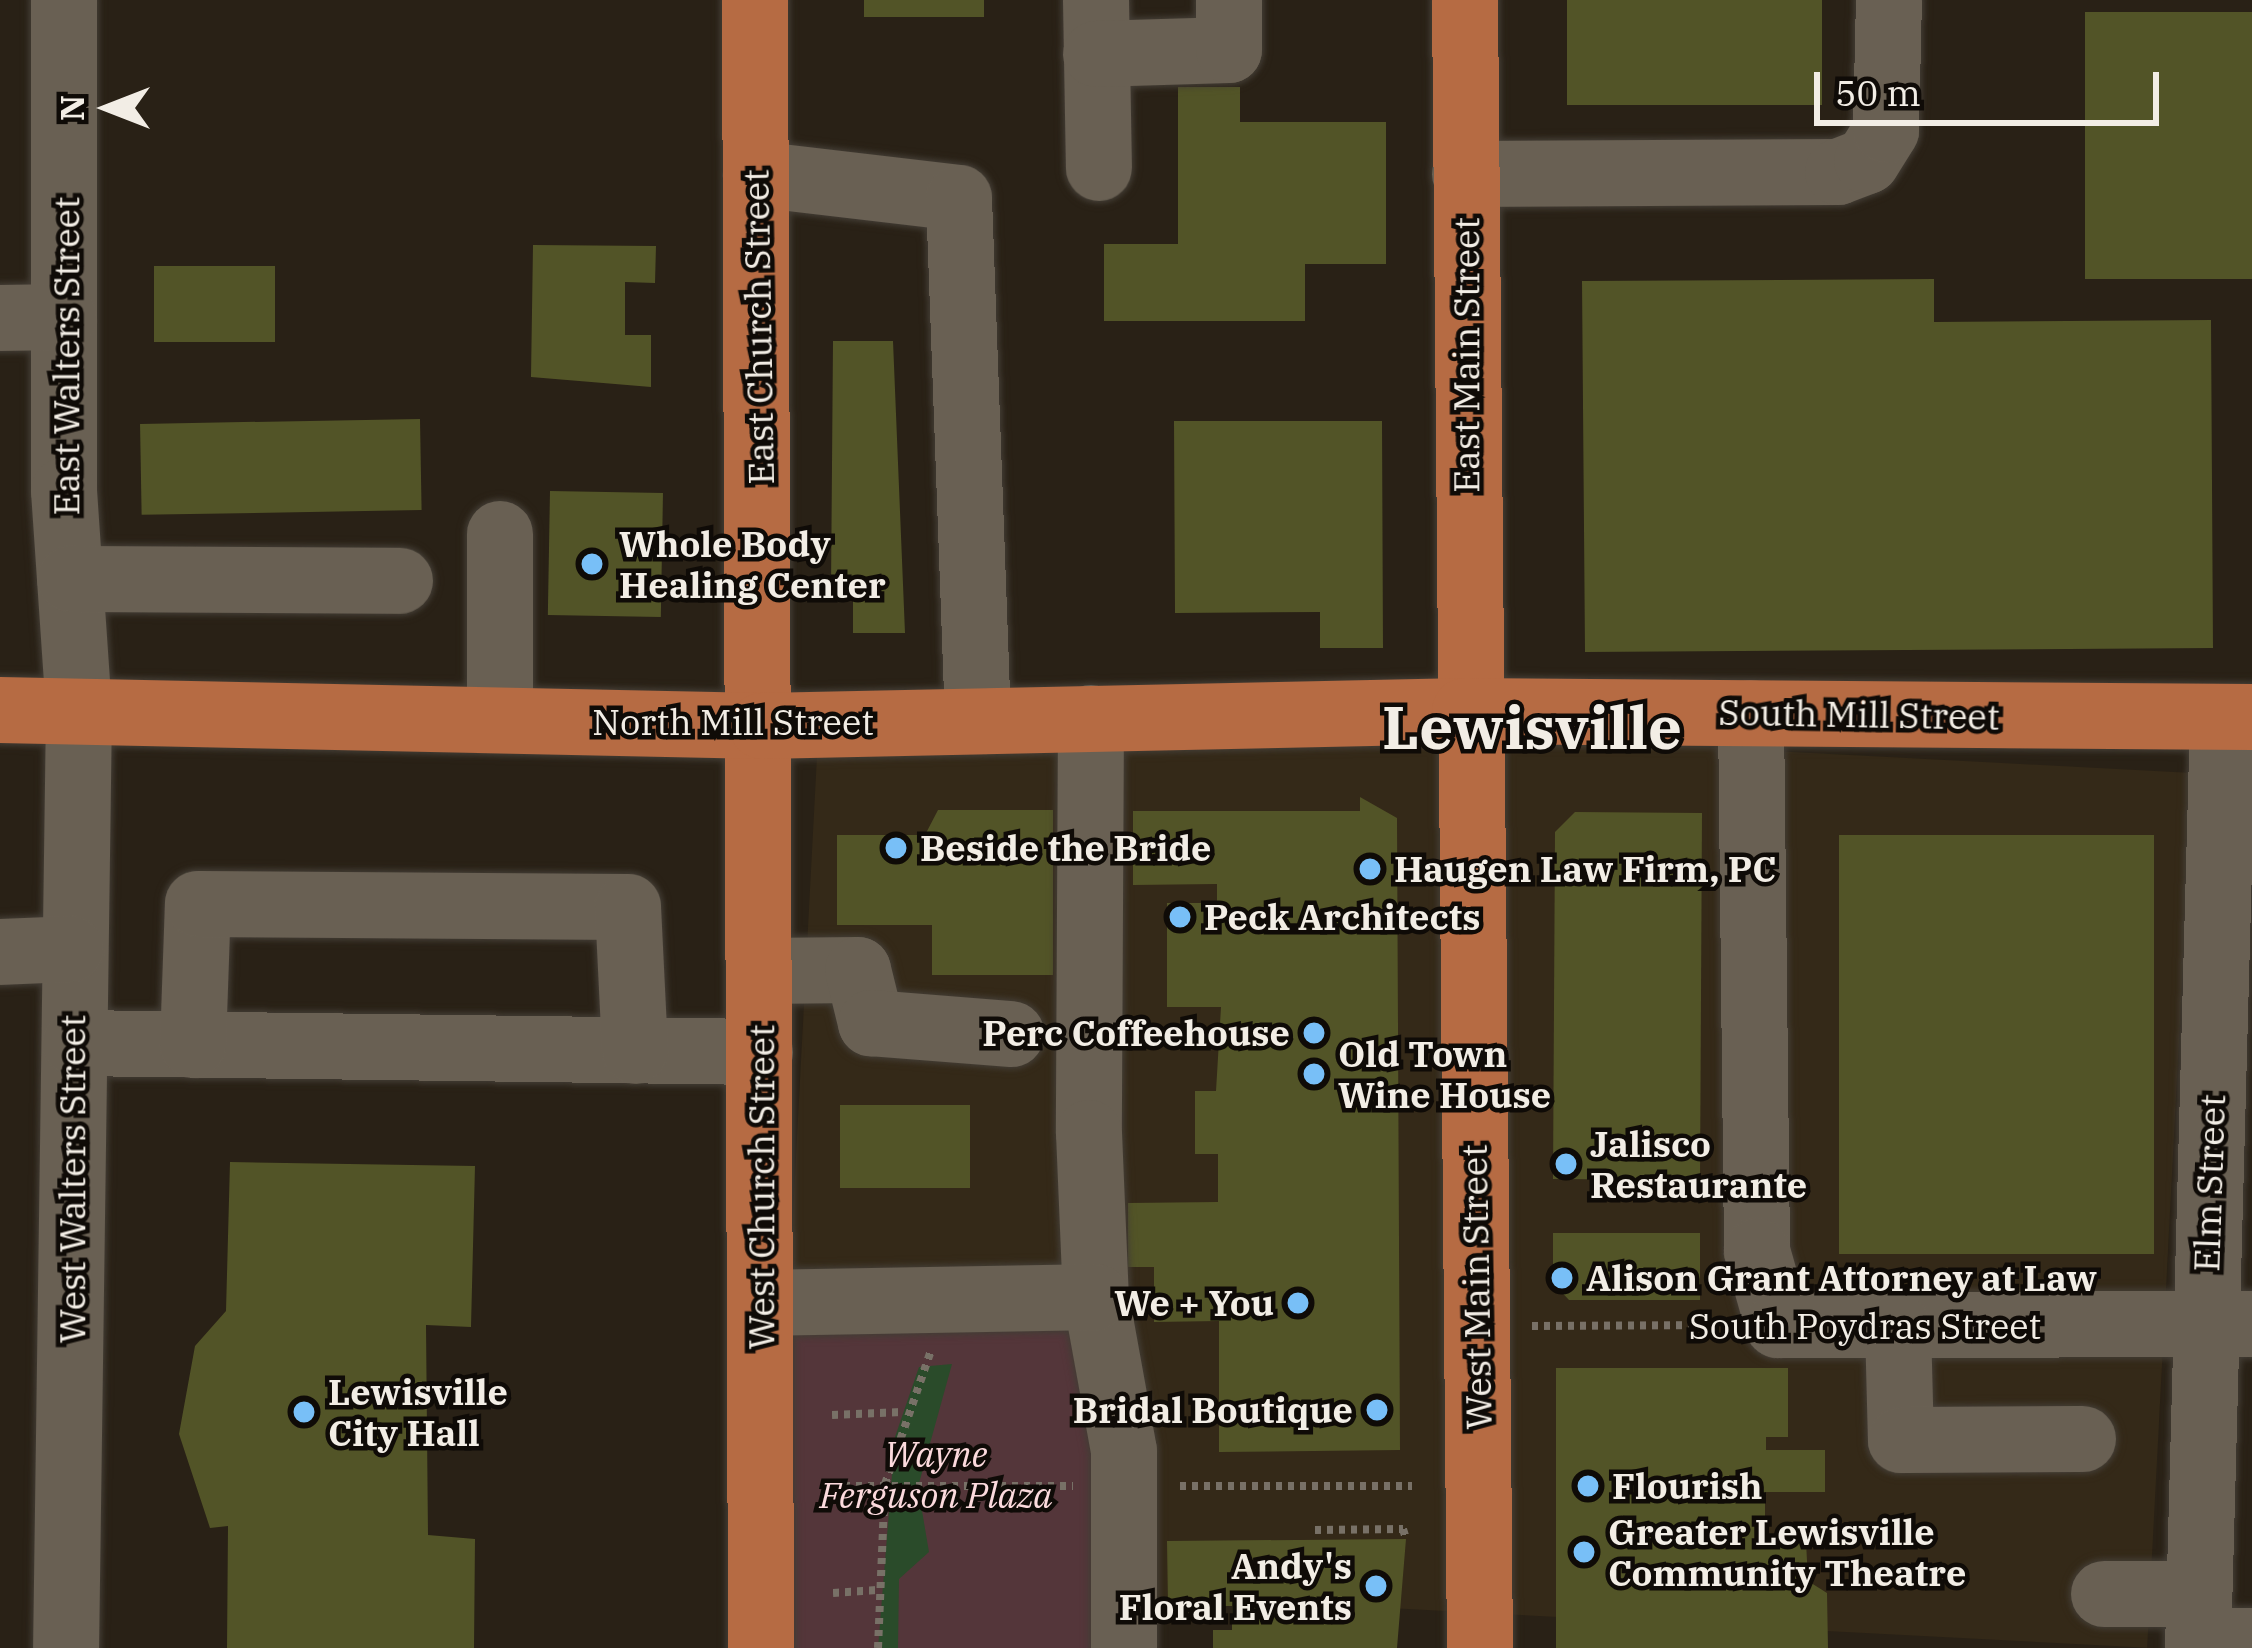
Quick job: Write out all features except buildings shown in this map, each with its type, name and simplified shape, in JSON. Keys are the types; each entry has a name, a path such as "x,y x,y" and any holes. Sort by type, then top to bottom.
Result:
{"main road":[{"name":"East Church Street","path":"755,0 762,725"},
{"name":"East Main Street","path":"1465,0 1465,711"},
{"name":"North Mill Street","path":"0,710 762,725 1465,711"},
{"name":"South Mill Street","path":"1465,711 2238,717"},
{"name":"West Main Street","path":"1465,711 1480,1648"},
{"name":"West Church Street","path":"761,1648 762,725"}],"street":[{"name":"East Walters Street","path":"64,0 64,317 70,578 80,711"},
{"path":"1099,168 1096,27 1229,50 1228,0"},
{"path":"1465,174 1838,172 1867,161 1886,130 1888,0"},
{"path":"756,174 959,198 977,721"},
{"path":"0,318 64,317"},
{"path":"500,534 500,720"},
{"path":"70,578 400,581"},
{"name":"West Walters Street","path":"66,1648 75,1043 71,949 80,711"},
{"path":"1751,713 1757,1251 1778,1325"},
{"name":"Elm Street","path":"2212,1631 2227,1480 2238,717"},
{"path":"1091,718 1096,1298 1124,1451 1124,1648"},
{"path":"193,1045 198,904 628,907 635,1051"},
{"path":"0,952 71,949"},
{"path":"761,971 858,970 871,1023 1012,1034"},
{"path":"75,1043 760,1052"},
{"path":"762,1303 1096,1298"},
{"name":"South Poydras Street","path":"1778,1325 2228,1324"},
{"path":"1898,1327 1901,1440 2083,1439"},
{"path":"2104,1594 2212,1631"}],"path":[{"name":"South Poydras Street","path":"1525,1326 1778,1325"},
{"path":"878,1648 885,1484 902,1412 937,1329"},
{"path":"832,1415 902,1412"},
{"path":"832,1486 1086,1486"},
{"path":"1170,1486 1412,1486"},
{"path":"1315,1530 1403,1529 1406,1539"},
{"path":"833,1593 877,1590"}],"shaded area":[{"path":"820,701 2193,773 2147,1648 774,1576"},
{"path":"952,1364 918,1487 929,1552 899,1579 898,1648 878,1648 895,1437 919,1367"}],"green space":[{"name":"Wayne Ferguson Plaza","path":"1096,1297 1127,1648 791,1648 763,1326"}],"place":[{"name":"Whole Body Healing Center","path":"592,564"},
{"name":"Beside the Bride","path":"896,848"},
{"name":"Haugen Law Firm, PC","path":"1370,869"},
{"name":"Peck Architects","path":"1180,917"},
{"name":"Perc Coffeehouse","path":"1314,1033"},
{"name":"Old Town Wine House","path":"1314,1074"},
{"name":"Jalisco Restaurante","path":"1566,1164"},
{"name":"Alison Grant Attorney at Law","path":"1562,1278"},
{"name":"We + You","path":"1298,1303"},
{"name":"Bridal Boutique","path":"1377,1410"},
{"name":"Lewisville City Hall","path":"304,1412"},
{"name":"Flourish","path":"1588,1486"},
{"name":"Greater Lewisville Community Theatre","path":"1584,1552"},
{"name":"Andy's Floral Events","path":"1376,1586"}],"district":[{"name":"Lewisville","path":"1532,726"}]}
